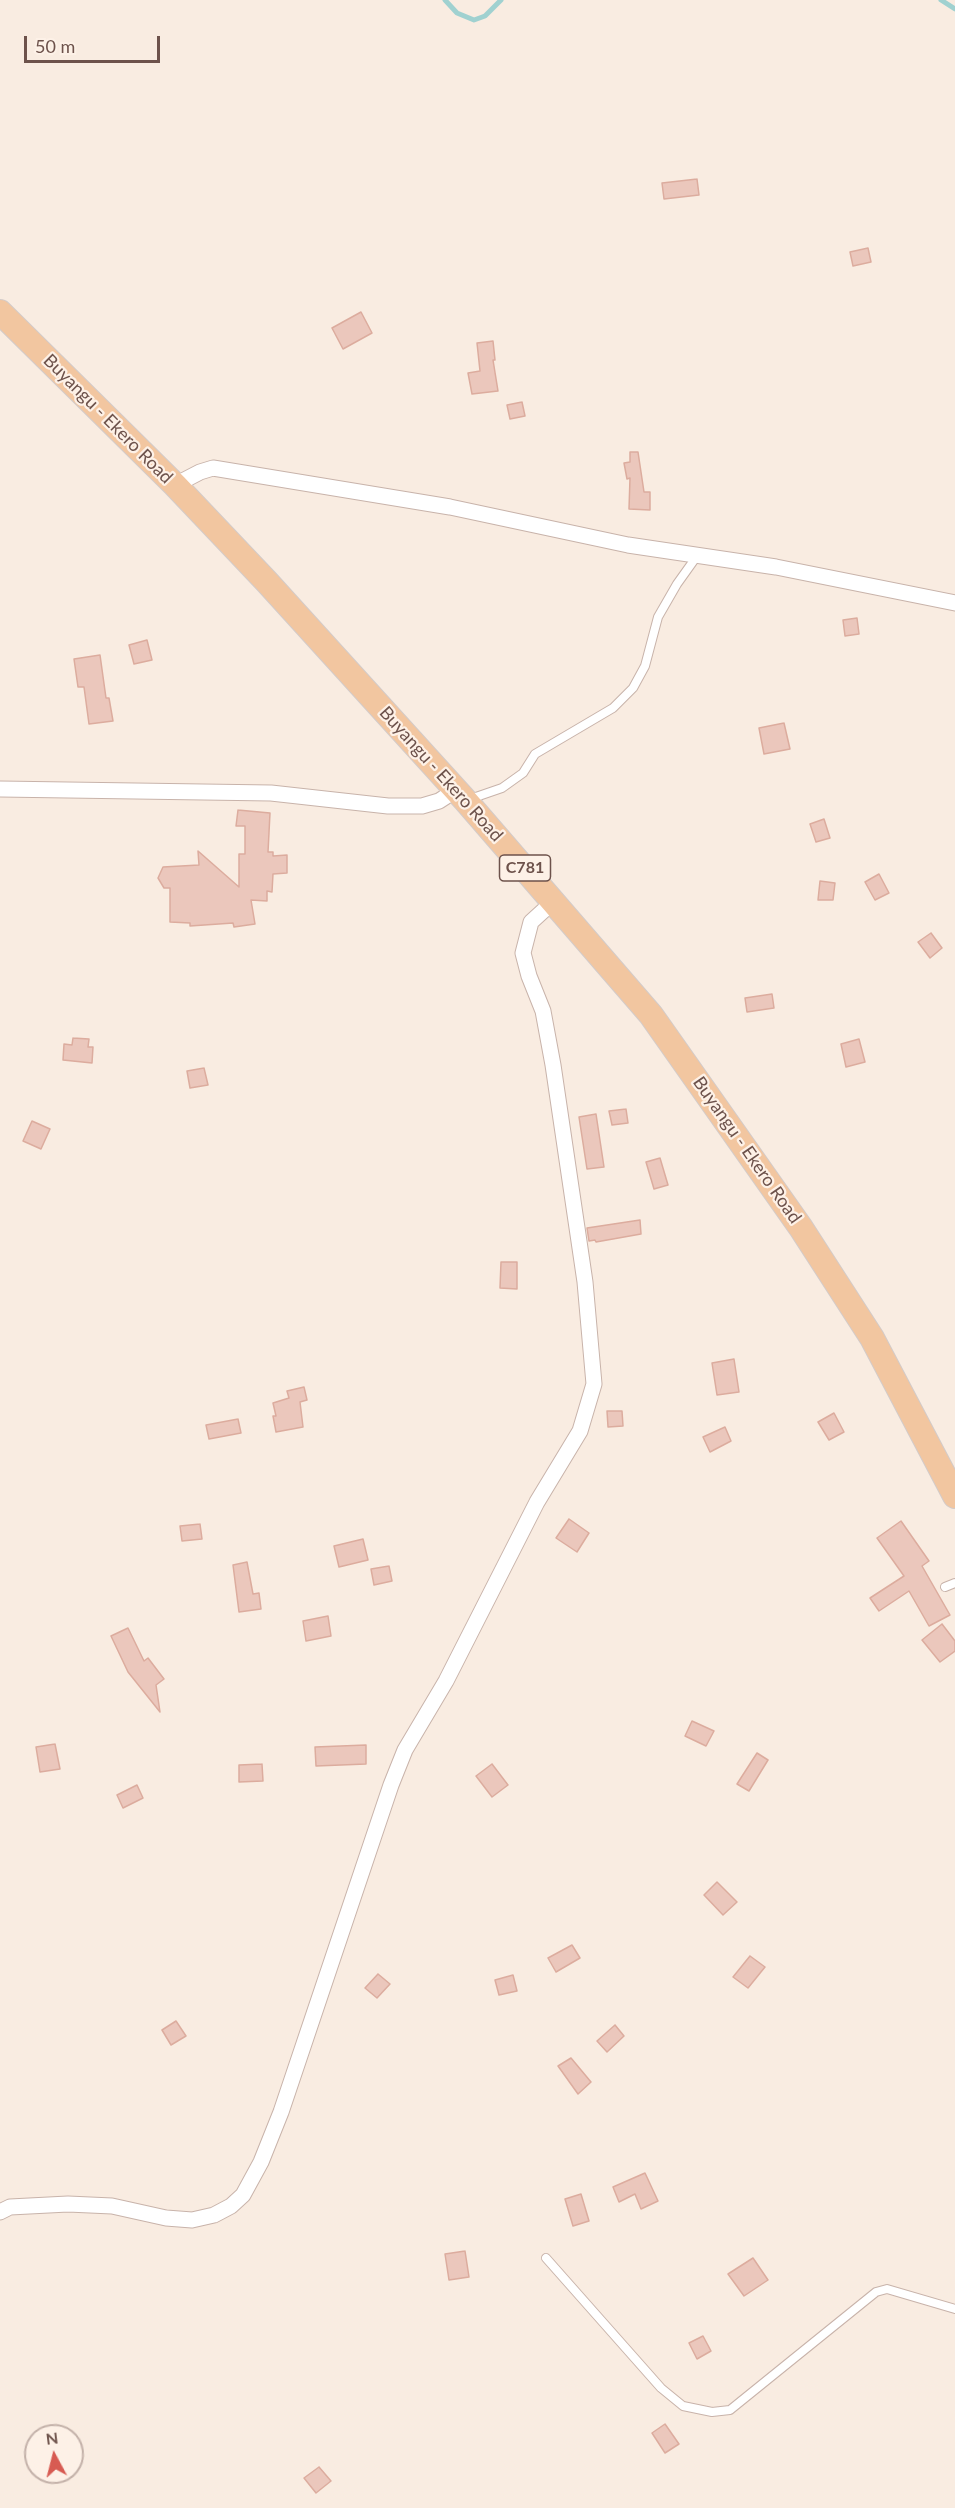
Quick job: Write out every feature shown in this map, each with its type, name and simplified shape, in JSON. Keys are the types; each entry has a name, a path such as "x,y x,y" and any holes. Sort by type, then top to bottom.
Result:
{"main road":[{"name":"Buyangu - Ekero Road","path":"0,312 175,486 267,582 461,795 651,1015 801,1228 872,1338 955,1496"}],"street":[{"path":"175,486 200,472 213,468 450,507 628,545 810,573 955,603"},
{"path":"0,789 271,793 388,806 422,806 461,795"},
{"path":"0,2212 10,2207 68,2204 112,2206 166,2218 192,2220 222,2211 243,2195 261,2162 281,2112 391,1785 405,1750 446,1681 537,1502 580,1431 594,1384 585,1282 543,1011 529,976 523,952 531,922 554,901"}],"lane":[{"path":"461,795 502,788 523,773 535,754 613,708 633,688 645,666 658,617 697,556"},
{"path":"945,1587 955,1583"},
{"path":"546,2258 661,2388 683,2406 712,2412 730,2410 876,2292 887,2289 955,2309"}],"building":[{"path":"697,179 699,195 664,199 662,183"},
{"path":"868,248 871,262 853,266 850,252"},
{"path":"361,312 372,333 343,349 332,328"},
{"path":"493,341 495,360 493,360 498,391 472,394 468,373 480,371 477,343"},
{"path":"522,402 525,416 510,419 507,405"},
{"path":"630,452 638,452 644,492 650,492 650,510 629,509 630,478 627,479 624,463 630,462"},
{"path":"857,618 859,634 845,636 843,620"},
{"path":"147,640 152,660 134,664 129,645"},
{"path":"100,655 106,698 109,698 113,721 89,724 84,687 78,687 74,659"},
{"path":"784,723 790,749 764,754 759,728"},
{"path":"238,810 270,813 268,852 273,852 273,856 287,855 287,873 273,874 272,892 267,891 267,901 251,900 255,924 234,927 233,923 190,926 190,923 170,922 170,888 164,888 158,878 163,867 199,865 198,851 239,887 239,854 245,854 245,826 236,826"},
{"path":"824,819 830,838 816,842 810,824"},
{"path":"879,874 889,893 875,900 865,882"},
{"path":"820,881 835,883 833,900 818,900"},
{"path":"931,933 942,948 930,958 918,942"},
{"path":"772,994 774,1008 747,1012 745,998"},
{"path":"73,1038 89,1039 88,1047 93,1047 92,1063 63,1060 64,1044 72,1045"},
{"path":"859,1039 865,1062 846,1067 841,1044"},
{"path":"204,1068 208,1085 190,1088 187,1071"},
{"path":"626,1109 628,1123 612,1125 609,1111"},
{"path":"596,1114 604,1167 587,1169 579,1117"},
{"path":"32,1121 50,1129 41,1149 23,1141"},
{"path":"660,1158 668,1185 654,1189 646,1162"},
{"path":"640,1220 641,1234 596,1242 595,1240 589,1241 587,1228"},
{"path":"501,1262 517,1262 517,1289 500,1288"},
{"path":"734,1359 739,1392 717,1395 712,1363"},
{"path":"304,1387 307,1400 300,1402 303,1427 276,1432 273,1403 289,1398 287,1391"},
{"path":"607,1411 622,1411 623,1426 608,1427"},
{"path":"834,1413 844,1432 829,1440 818,1422"},
{"path":"238,1419 241,1433 209,1439 206,1425"},
{"path":"725,1427 731,1441 710,1452 703,1437"},
{"path":"569,1519 589,1533 577,1552 556,1538"},
{"path":"901,1521 929,1561 922,1566 950,1615 929,1626 909,1591 879,1611 870,1598 904,1576 877,1538"},
{"path":"200,1524 202,1539 182,1541 180,1526"},
{"path":"363,1539 368,1560 339,1567 334,1546"},
{"path":"247,1562 253,1594 259,1593 261,1609 239,1612 233,1565"},
{"path":"389,1566 392,1581 374,1585 371,1569"},
{"path":"328,1616 331,1636 306,1641 303,1621"},
{"path":"942,1624 955,1641 955,1651 940,1662 922,1640"},
{"path":"128,1628 144,1661 148,1658 164,1679 156,1685 160,1712 128,1672 111,1636"},
{"path":"692,1721 714,1731 706,1746 685,1736"},
{"path":"55,1744 60,1769 40,1772 36,1747"},
{"path":"366,1745 366,1764 316,1766 315,1747"},
{"path":"757,1753 768,1760 749,1791 737,1784"},
{"path":"262,1764 263,1781 239,1782 239,1765"},
{"path":"492,1764 508,1785 492,1797 476,1776"},
{"path":"137,1785 143,1798 123,1808 117,1795"},
{"path":"717,1882 737,1902 723,1915 704,1895"},
{"path":"572,1945 580,1958 556,1972 548,1958"},
{"path":"750,1956 765,1967 748,1988 733,1977"},
{"path":"378,1974 390,1984 377,1998 365,1988"},
{"path":"513,1975 517,1991 499,1995 495,1980"},
{"path":"176,2021 186,2036 171,2045 162,2030"},
{"path":"615,2025 624,2036 607,2052 597,2041"},
{"path":"571,2058 591,2082 578,2094 558,2066"},
{"path":"645,2173 658,2201 641,2209 635,2194 619,2202 613,2187"},
{"path":"581,2194 589,2221 573,2226 565,2199"},
{"path":"465,2251 469,2277 449,2280 445,2254"},
{"path":"753,2258 768,2280 744,2296 728,2274"},
{"path":"703,2336 711,2351 697,2359 689,2343"},
{"path":"665,2424 679,2444 665,2453 652,2433"},
{"path":"319,2467 331,2481 316,2493 304,2478"}],"waterway":[{"path":"445,0 457,13 474,20 485,16 501,0"},
{"path":"941,0 955,9"}]}
